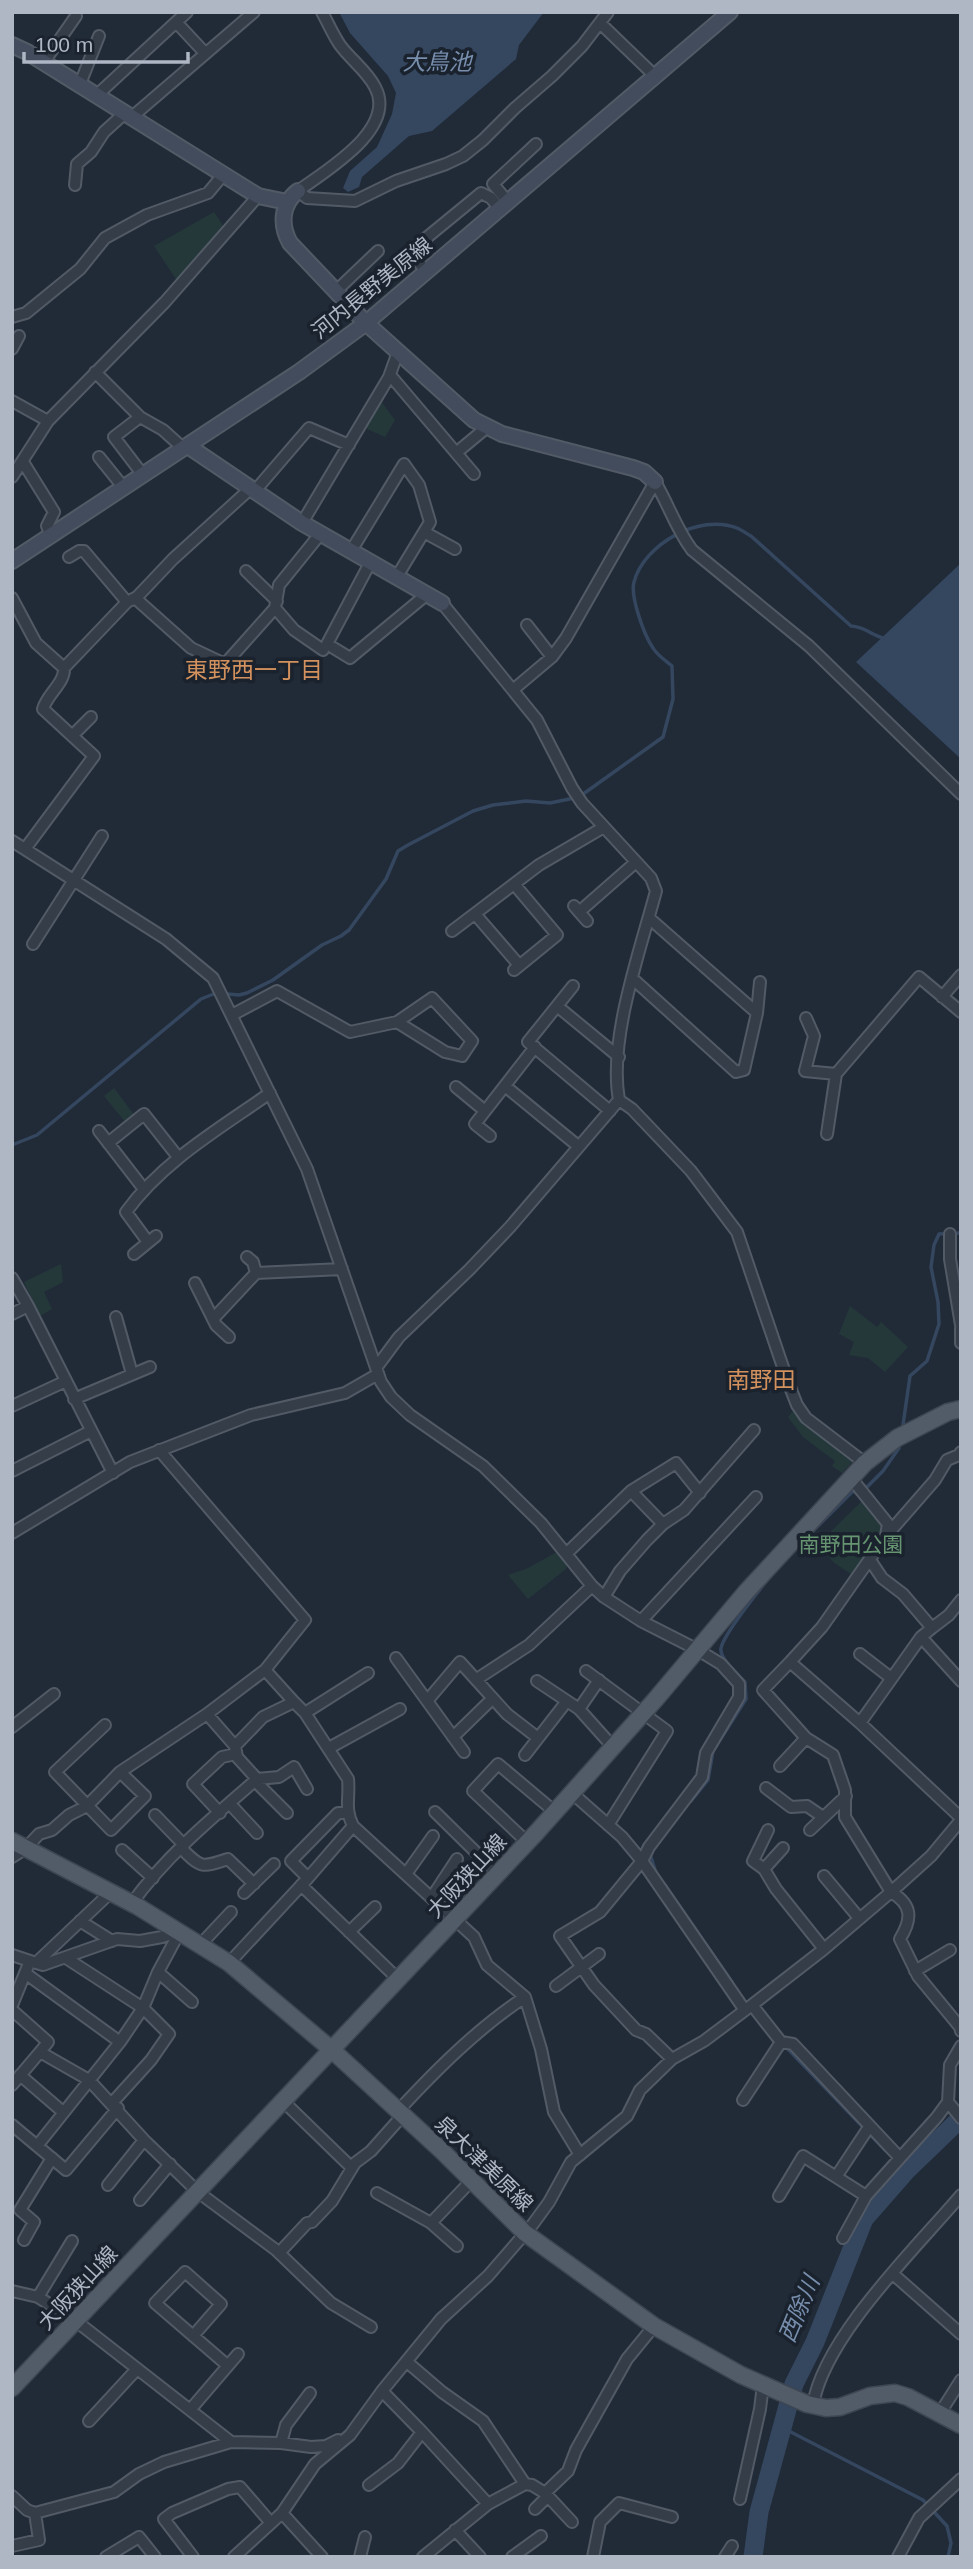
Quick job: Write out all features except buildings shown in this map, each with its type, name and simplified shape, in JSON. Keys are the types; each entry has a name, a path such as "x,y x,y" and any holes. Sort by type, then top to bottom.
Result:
{"main road":[{"name":"大阪狭山線","path":"12,2388 528,1843 746,1592 865,1463 897,1438 948,1412 961,1409"},
{"name":"泉大津美原線","path":"17,1849 132,1903 229,1963 401,2113 525,2233 654,2326 766,2386 808,2404 840,2407 870,2396 895,2393 961,2425"}],"street":[{"path":"97,95 187,12"},
{"path":"75,185 77,164 91,159 104,132 254,12"},
{"path":"322,12 341,47 376,89 379,107 358,147 287,202 284,208 286,235 302,257 366,323 462,410 486,428 643,472 655,482 665,498 678,531 692,550 809,646 961,794"},
{"path":"298,191 307,198 355,201 397,181 463,156 552,76 582,46 608,12"},
{"name":"河内長野美原線","path":"12,561 299,372 366,323 730,12"},
{"path":"44,62 76,16"},
{"path":"176,22 205,53"},
{"path":"600,23 655,76"},
{"path":"80,84 99,36"},
{"path":"12,46 44,62 258,196 287,202"},
{"path":"504,206 493,184 536,144"},
{"path":"12,317 26,313 80,269 105,238 147,215 208,193 223,175"},
{"path":"427,272 415,258 414,248 481,193 504,206"},
{"path":"12,477 48,421 166,302 258,196"},
{"path":"337,291 378,251"},
{"path":"12,349 19,336"},
{"path":"302,523 390,375 398,352"},
{"path":"95,372 140,417 302,523 442,603 537,720 572,788 651,878 656,891 623,1024 616,1081 619,1100 632,1109 691,1171 737,1233 797,1405 806,1418 865,1463"},
{"path":"390,375 474,474"},
{"path":"12,401 48,421"},
{"path":"140,417 114,437 143,475"},
{"path":"25,849 94,756 43,709 64,674 64,668 173,559 252,491 309,428 349,445"},
{"path":"456,453 486,428"},
{"path":"99,457 124,488"},
{"path":"23,462 54,512 47,526 51,536"},
{"path":"351,551 404,464 419,485 430,522 396,578"},
{"path":"514,689 552,657 655,482"},
{"path":"424,532 455,550"},
{"path":"69,557 84,551 131,600 191,648 225,664 276,605 279,585 321,533"},
{"path":"370,563 327,644 350,658 426,595"},
{"path":"246,571 294,630 323,650"},
{"path":"12,598 36,643 64,668"},
{"path":"527,625 552,657"},
{"path":"72,736 91,717"},
{"path":"452,931 539,865 604,827"},
{"path":"33,944 102,836"},
{"path":"12,841 166,939 213,978 307,1169 377,1371 391,1397 410,1415 484,1466 541,1522 592,1587 604,1597 641,1621 721,1664 739,1684 739,1697 706,1753 702,1777 649,1847 642,1861 600,1912 560,1936 594,1985 636,2030 646,2034 672,2060"},
{"path":"580,913 636,862"},
{"path":"475,914 517,968 557,935 514,884"},
{"path":"649,918 757,1013"},
{"path":"942,996 961,975"},
{"path":"827,1134 836,1074 919,977 961,1012"},
{"path":"633,979 736,1072 744,1070 757,1013 760,982"},
{"path":"573,986 528,1042 610,1111"},
{"path":"232,1015 276,991 350,1032 397,1022 432,998 472,1041 462,1056 445,1052 397,1022"},
{"path":"557,1006 619,1057"},
{"path":"806,1017 814,1036 805,1070 836,1074"},
{"path":"490,1136 475,1124 535,1047"},
{"path":"505,1086 578,1146"},
{"path":"456,1087 485,1111"},
{"path":"134,1254 152,1239 126,1212 143,1188 178,1157 270,1093"},
{"path":"12,1533 130,1462 251,1415 345,1393 377,1371 399,1337 510,1227 619,1100"},
{"path":"108,1143 144,1114 178,1157"},
{"path":"99,1131 143,1188"},
{"path":"950,1234 950,1259 961,1326 961,1343"},
{"path":"247,1257 253,1262 256,1273"},
{"path":"213,1319 256,1273 342,1269"},
{"path":"12,1278 113,1473"},
{"path":"195,1283 216,1325 229,1337"},
{"path":"12,1314 28,1306"},
{"path":"116,1317 132,1374"},
{"path":"75,1399 150,1367"},
{"path":"12,1406 66,1381"},
{"path":"604,1597 620,1571 663,1524 684,1510 754,1430"},
{"path":"12,1471 91,1431"},
{"path":"17,1849 39,1833 52,1830 69,1815 87,1806 120,1772 265,1670 305,1620 159,1450"},
{"path":"739,1692 763,1690 790,1662 822,1627 886,1536 935,1480 947,1460 961,1452"},
{"path":"566,1554 631,1491 676,1464 700,1493"},
{"path":"851,1478 888,1524 886,1536"},
{"path":"631,1491 663,1524"},
{"path":"641,1621 756,1497"},
{"path":"870,1560 882,1577 903,1594 932,1628"},
{"path":"477,1679 530,1645 592,1587"},
{"path":"860,1723 921,1637 949,1615 961,1600"},
{"path":"921,1637 959,1676"},
{"path":"860,1654 891,1678"},
{"path":"396,1658 464,1752"},
{"path":"427,1701 460,1662 507,1714 538,1738"},
{"path":"234,2557 282,2513 315,2464 350,2435 441,2319 488,2276 525,2233 549,2202 571,2162 627,2116 640,2090 672,2060 705,2041 824,1949 931,1856 959,1824 860,1723 790,1662"},
{"path":"265,1670 305,1713 348,1779 346,1813 353,1826 456,1919 474,1937 487,1965 525,1997 541,2049 554,2112 580,2155"},
{"path":"586,1671 667,1731 608,1825"},
{"path":"305,1713 368,1674"},
{"path":"537,1681 579,1709 613,1746"},
{"path":"579,1709 599,1681"},
{"path":"763,1690 806,1738 832,1755 846,1796 845,1817 891,1892 902,1899 909,1913 909,1925 900,1939 915,1970 957,2016 961,2031"},
{"path":"12,1727 54,1694"},
{"path":"453,1737 492,1699"},
{"path":"524,1755 567,1701"},
{"path":"220,1813 193,1784 222,1757 236,1750 263,1717 294,1702"},
{"path":"329,1748 400,1709"},
{"path":"206,1714 236,1750 237,1757 287,1813"},
{"path":"105,1726 55,1772 111,1830 145,1796 120,1772"},
{"path":"780,1766 806,1738"},
{"path":"528,1843 473,1791 498,1764 555,1812"},
{"path":"132,1903 182,1847 256,1780 279,1777 294,1767 307,1789"},
{"path":"766,1788 791,1807 807,1806 823,1817"},
{"path":"572,1793 622,1837 642,1861 748,2007 781,2042 793,2045 897,2161"},
{"path":"810,1830 846,1796"},
{"path":"230,1804 257,1833"},
{"path":"435,1812 498,1874"},
{"path":"346,1813 338,1813 291,1861 304,1882 349,1932 398,1980"},
{"path":"155,1815 197,1864 205,1867 228,1859 254,1884"},
{"path":"229,1963 353,1826"},
{"path":"768,1830 753,1861 764,1868 776,1889 824,1949"},
{"path":"406,1874 433,1836"},
{"path":"764,1868 783,1848"},
{"path":"122,1850 153,1878"},
{"path":"432,1897 457,1859"},
{"path":"244,1893 274,1864"},
{"path":"824,1876 859,1918"},
{"path":"12,2085 48,2042 12,2008 25,1973 33,1962 111,1892"},
{"path":"349,1932 375,1907"},
{"path":"201,1944 231,1912"},
{"path":"80,1921 112,1941"},
{"path":"12,1955 43,1965 112,1941 140,1941 180,1931"},
{"path":"37,2146 120,2042 143,2008 180,1931"},
{"path":"915,1970 950,1950"},
{"path":"556,1986 599,1954"},
{"path":"12,2125 66,2169 169,2034 143,2008 66,1958"},
{"path":"158,1972 192,2002"},
{"path":"25,1973 120,2042"},
{"path":"279,2253 332,2201 352,2168 434,2072 502,2013 525,1997"},
{"path":"743,2100 781,2042"},
{"path":"961,2046 950,2065 950,2104 961,2118"},
{"path":"40,2052 89,2080 144,2140 198,2192 279,2253 331,2303 371,2327"},
{"path":"20,2075 63,2112"},
{"path":"283,2101 352,2168"},
{"path":"843,2238 866,2196 950,2104"},
{"path":"836,2177 869,2127"},
{"path":"108,2185 144,2140"},
{"path":"779,2196 803,2156 866,2196"},
{"path":"24,2240 34,2222 20,2210 52,2158"},
{"path":"139,2200 170,2165"},
{"path":"432,2223 472,2180"},
{"path":"377,2193 432,2223 457,2246"},
{"path":"808,2404 847,2329 961,2195"},
{"path":"38,2297 72,2241"},
{"path":"193,2336 221,2304 185,2272 155,2303 193,2336 227,2365"},
{"path":"893,2274 961,2334"},
{"path":"12,2291 38,2297 76,2321 231,2442"},
{"path":"535,2509 568,2471 576,2450 627,2359 654,2326"},
{"path":"190,2410 237,2354"},
{"path":"407,2362 442,2392 483,2421 525,2484"},
{"path":"89,2421 136,2369"},
{"path":"940,2413 961,2380"},
{"path":"740,2499 766,2386"},
{"path":"382,2391 488,2504"},
{"path":"281,2443 286,2425 310,2393"},
{"path":"369,2485 398,2463 422,2432"},
{"path":"12,2496 27,2510 35,2513 114,2493 139,2474 164,2462 231,2442 281,2443 311,2447 326,2446 350,2435"},
{"path":"311,2447 315,2464"},
{"path":"898,2557 919,2518 961,2479"},
{"path":"423,2557 488,2504 525,2484 532,2485 546,2495 572,2522"},
{"path":"193,2557 164,2519 172,2513 228,2489 240,2487 271,2523"},
{"path":"593,2557 600,2522 619,2503 672,2517"},
{"path":"12,2546 39,2540 35,2513"},
{"path":"282,2513 322,2557"},
{"path":"455,2530 480,2557"},
{"path":"512,2557 541,2536"},
{"path":"106,2557 139,2537 155,2557"},
{"path":"360,2557 365,2537"},
{"path":"725,2557 732,2546"}],"green space":[{"path":"214,212 224,227 178,282 154,246"},
{"path":"377,396 395,420 385,437 365,428"},
{"path":"114,1088 135,1116 126,1123 104,1096"},
{"path":"61,1264 63,1282 44,1292 52,1309 40,1316 24,1282"},
{"path":"850,1306 877,1327 881,1322 908,1347 885,1372 868,1358 849,1355 854,1342 839,1334"},
{"path":"794,1410 804,1425 853,1461 842,1473 832,1466 835,1461 803,1437 788,1417"},
{"name":"南野田公園","path":"866,1497 888,1524 854,1576 816,1546"},
{"path":"557,1552 567,1563 566,1569 528,1599 508,1575 526,1569"}],"water":[{"name":"大鳥池","path":"339,12 544,12 519,45 516,59 432,131 409,136 362,177 359,187 348,192 343,188 350,171 377,147 392,114 396,93 388,76 350,33"},
{"path":"961,563 961,759 856,662"}],"waterway":[{"path":"12,1145 37,1135 201,999 216,993 247,993 273,980 322,945 349,930 386,879 398,851 473,811 493,805 526,801 550,803 579,797 663,737 673,699 672,666 649,642 633,588 640,568 649,555 675,535 707,525 722,524 739,529 751,536 851,626 885,638"},
{"path":"903,1425 910,1376 927,1361 939,1324 931,1267 934,1245 939,1234 961,1233"},
{"path":"865,1489 883,1471 899,1448"},
{"path":"812,1532 852,1492 857,1491"},
{"path":"727,1663 721,1652 723,1641 768,1579"},
{"path":"691,1801 708,1780 713,1751 746,1699 745,1682 732,1669"},
{"path":"650,1854 656,1873"},
{"path":"665,1885 732,1982"},
{"path":"786,2047 885,2150"},
{"name":"西除川","path":"753,2557 759,2512 794,2384 815,2342 864,2219 906,2171 961,2118"},
{"path":"897,2163 906,2171"},
{"path":"783,2428 923,2500 947,2526 951,2543 948,2557"}],"district":[{"name":"東野西一丁目","path":"254,670"},
{"name":"南野田","path":"761,1380"}]}
